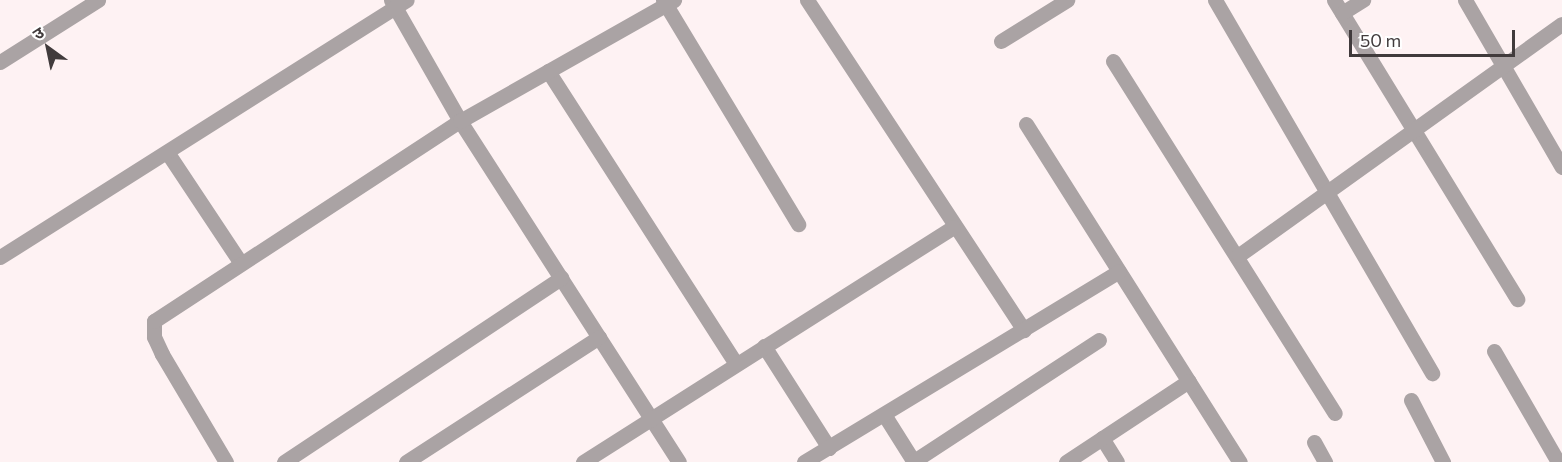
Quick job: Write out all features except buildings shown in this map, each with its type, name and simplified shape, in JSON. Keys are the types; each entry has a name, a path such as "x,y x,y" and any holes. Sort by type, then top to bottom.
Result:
{"street":[{"path":"0,63 98,0"},
{"path":"807,0 953,227 1024,330"},
{"path":"1001,41 1067,0"},
{"path":"1215,0 1432,373"},
{"path":"1363,0 1338,7 1517,299"},
{"path":"1465,0 1506,65 1562,166"},
{"path":"0,257 398,2 460,121 679,462"},
{"path":"226,462 162,354 154,337 154,321 240,262 460,121 668,2 798,224"},
{"path":"1239,255 1562,24"},
{"path":"1113,61 1239,255 1335,412"},
{"path":"548,71 736,364"},
{"path":"1026,124 1240,462"},
{"path":"167,152 240,262"},
{"path":"583,462 953,227"},
{"path":"804,462 885,416 1119,271"},
{"path":"284,462 561,278"},
{"path":"406,462 599,337"},
{"path":"885,416 914,462 1099,340"},
{"path":"764,346 830,448"},
{"path":"1494,351 1558,462"},
{"path":"1066,462 1189,381"},
{"path":"1411,400 1443,462"},
{"path":"1102,438 1117,462"},
{"path":"1314,442 1325,462"}]}
